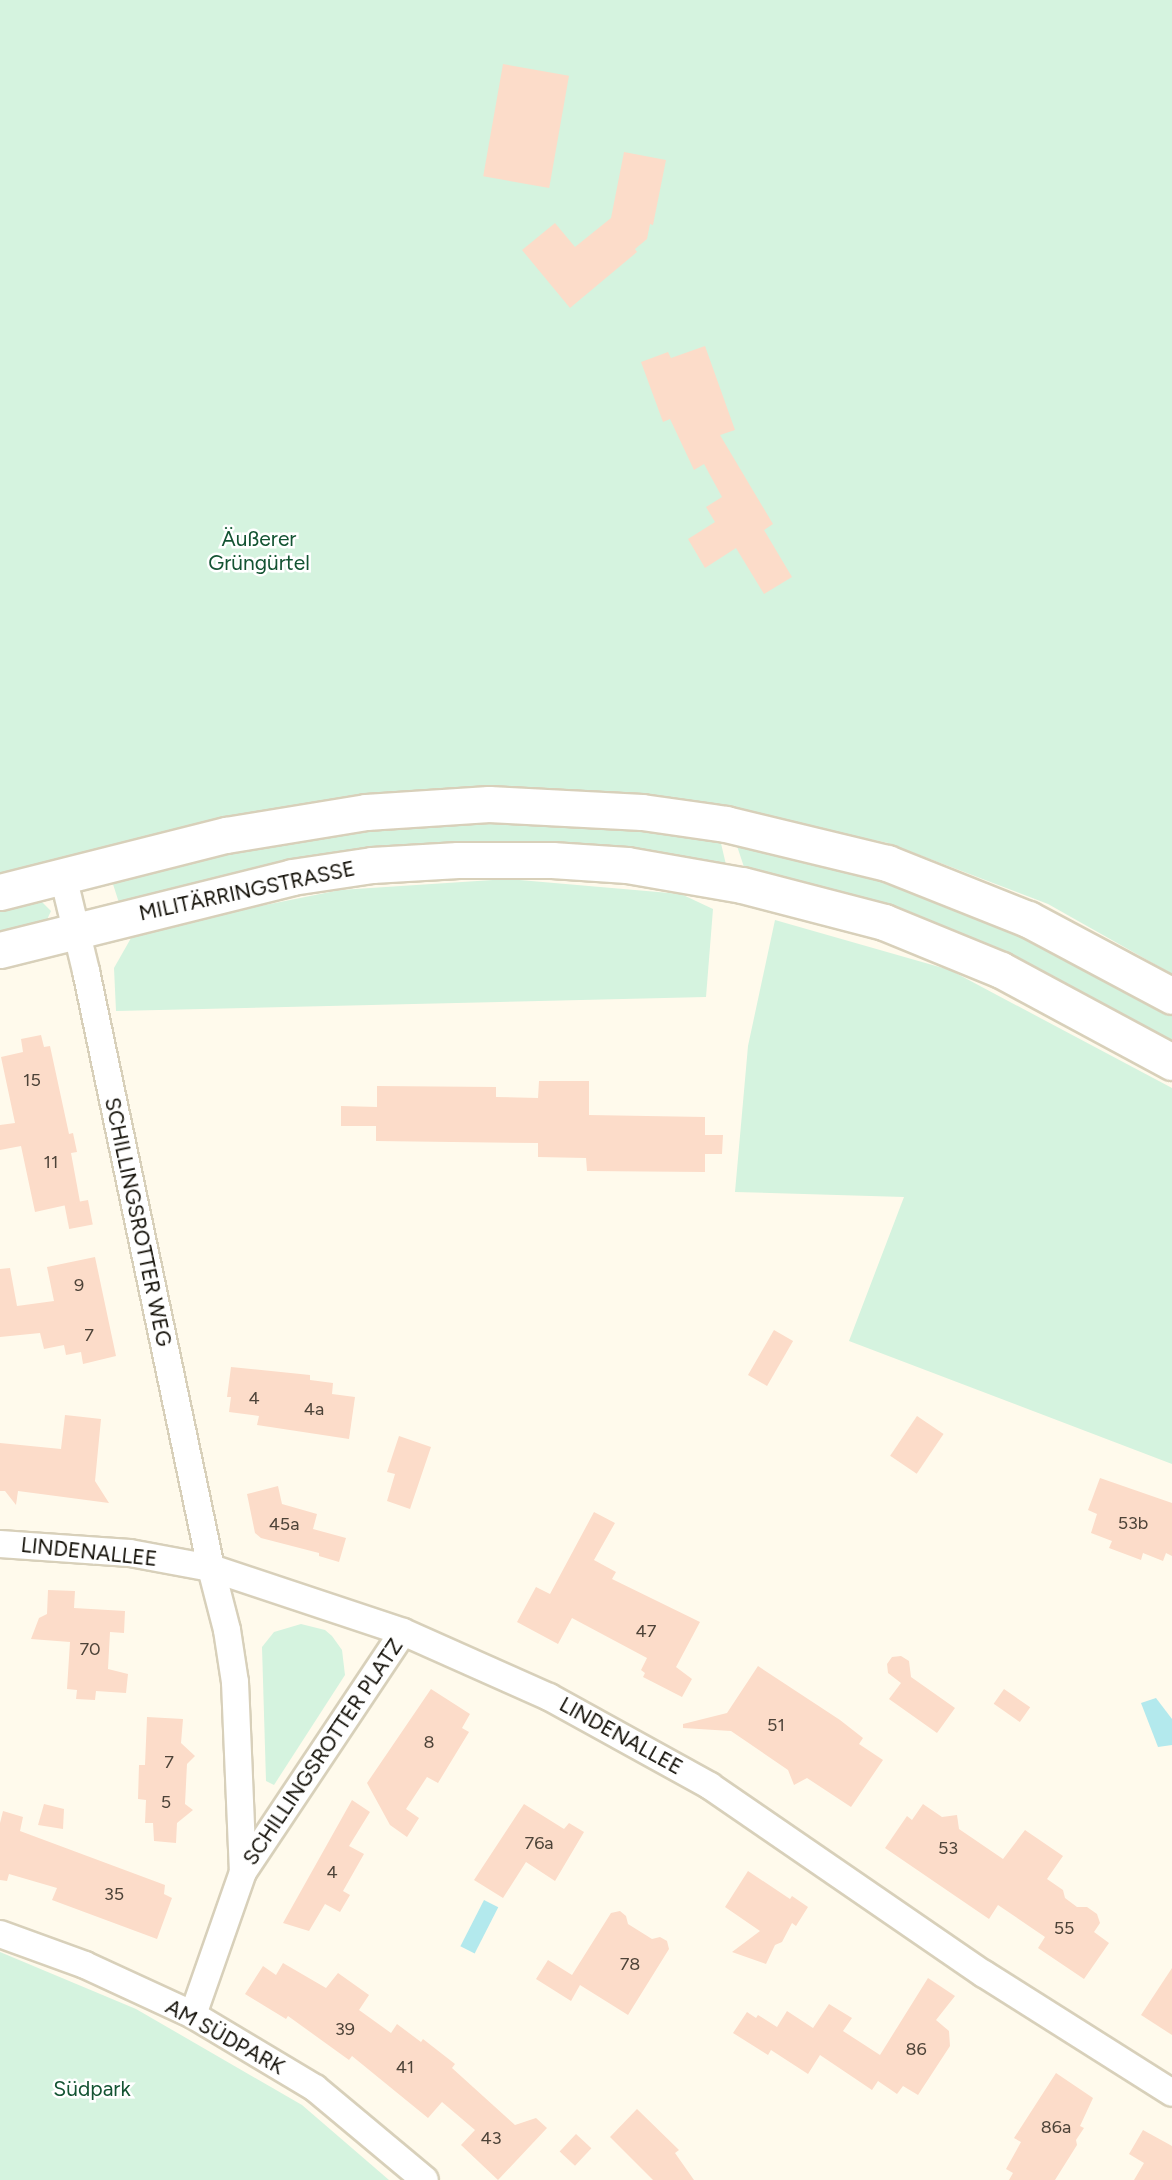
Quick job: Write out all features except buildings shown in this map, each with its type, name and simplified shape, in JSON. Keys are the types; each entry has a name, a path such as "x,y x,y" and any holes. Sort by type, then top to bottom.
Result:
{"main road":[{"path":"0,892 226,835 366,813 489,804 642,812 726,824 887,863 1028,919 1172,996"},
{"name":"MILITÄRRINGSTRASSE","path":"0,950 292,877 372,865 457,860 552,860 626,865 742,885 884,922 1001,970 1172,1062"}],"street":[{"name":"SCHILLINGSROTTER WEG","path":"62,876 76,930 211,1568"},
{"name":"LINDENALLEE","path":"0,1544 130,1553 211,1568 403,1632 549,1697 710,1786 985,1974 1172,2093"},
{"name":"SCHILLINGSROTTER PLATZ","path":"211,1568 227,1630 235,1682 243,1872"},
{"name":"SCHILLINGSROTTER PLATZ","path":"193,2015 243,1872 403,1632"},
{"name":"AM SÜDPARK","path":"0,1934 85,1965 193,2015 315,2088 425,2180"}],"green space":[{"name":"Äußerer Grüngürtel","path":"0,0 1172,0 1172,974 1048,904 888,843 681,800 566,789 497,789 0,877"},
{"path":"558,822 720,839 727,869 631,852 120,906 112,881 217,854 329,833 442,823"},
{"path":"736,843 873,875 999,923 1172,1012 1172,1044 746,873"},
{"path":"508,879 681,894 713,909 706,997 116,1011 114,968 135,931 340,890"},
{"path":"40,900 51,911 45,924 0,935 0,910"},
{"path":"775,920 950,970 1172,1088 1172,1464 849,1341 904,1197 735,1192 748,1046"},
{"path":"301,1624 325,1630 332,1636 342,1650 345,1675 274,1785 266,1781 262,1647 274,1632"},
{"name":"Südpark","path":"0,1952 136,2009 302,2105 389,2180 0,2180"}],"water":[{"path":"1156,1698 1172,1719 1172,1745 1158,1747 1141,1703"},
{"path":"484,1900 498,1907 475,1954 460,1946"}]}
